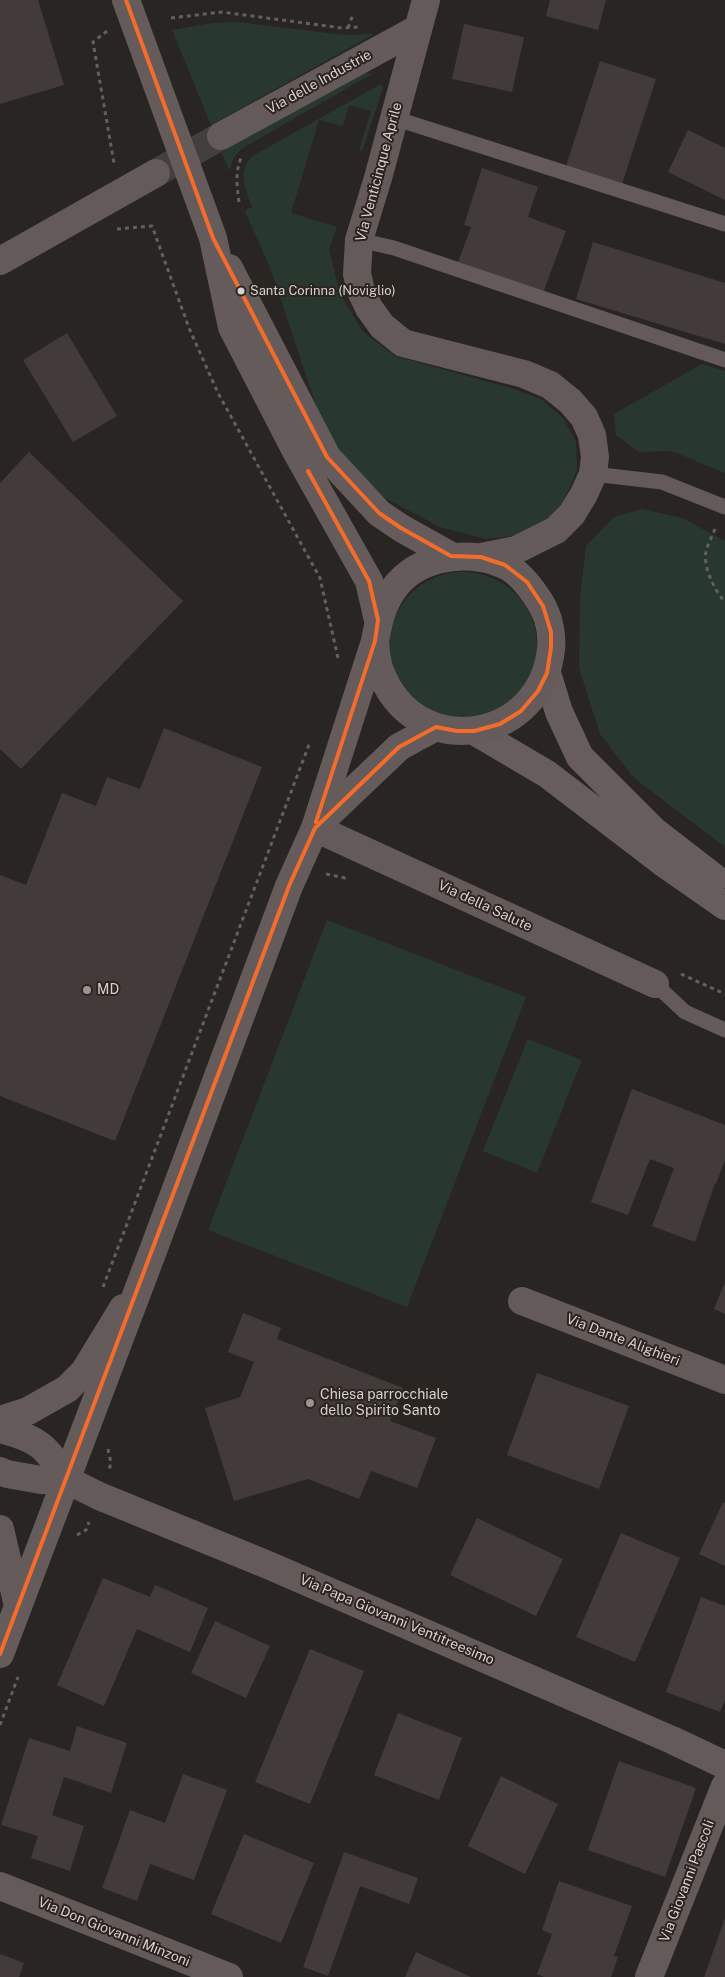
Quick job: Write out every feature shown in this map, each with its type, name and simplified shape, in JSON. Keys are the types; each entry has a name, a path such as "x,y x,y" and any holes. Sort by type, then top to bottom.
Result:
{"main road":[{"path":"126,0 213,238 327,457 379,513 401,528 451,556"},
{"path":"0,1654 289,886 314,828 377,631 388,596 402,579 423,564 451,556 481,557 506,566 527,582 543,606 551,632 552,648 547,673 538,691 521,711 500,724 474,731 457,731 436,727 409,713 392,694 382,677 377,659 377,631 369,581 297,453 232,327 213,238"},
{"path":"547,673 558,712 580,757 653,830 725,884"},
{"path":"314,828 398,747 436,727"},
{"path":"474,731 547,774 662,862 725,906"}],"street":[{"name":"Via Venticinque Aprile","path":"426,0 378,178 359,240 357,274 361,291 368,308 382,326 403,343 524,374 550,385 570,401 584,417 592,435 595,457 593,474 584,494 572,514 556,530 516,550 481,557"},
{"name":"Via delle Industrie","path":"221,136 417,29"},
{"path":"0,261 156,173"},
{"name":"Via della Salute","path":"314,828 655,984"},
{"path":"0,1420 28,1411 48,1401 67,1389 84,1372 102,1344 151,1256"},
{"name":"Via Dante Alighieri","path":"522,1301 725,1380"},
{"path":"0,1429 17,1433 35,1441 51,1454 67,1480"},
{"path":"0,1471 41,1480 67,1480"},
{"name":"Via Papa Giovanni Ventitreesimo","path":"67,1480 99,1496 313,1584 672,1740 725,1765"},
{"path":"0,1529 18,1606"},
{"name":"Via Giovanni Pascoli","path":"649,1977 725,1786"},
{"name":"Via Don Giovanni Minzoni","path":"0,1886 229,1977"}],"lane":[{"path":"394,118 725,224"},
{"path":"359,240 394,248 725,360"},
{"path":"593,474 662,482 725,506"},
{"path":"655,984 685,1012 725,1030"}],"path":[{"path":"171,18 222,12 348,28 365,26"},
{"path":"348,28 353,14"},
{"path":"107,31 94,42 115,164"},
{"path":"112,230 152,226 189,328 218,393 320,578 340,665"},
{"path":"715,529 706,550 705,564 711,580 725,602"},
{"path":"100,1296 312,738"},
{"path":"321,880 327,874 345,878 353,874"}],"green space":[{"path":"238,22 344,35 374,34 211,125 172,30 213,23"},
{"path":"361,74 372,74 239,151 230,171 221,152"},
{"path":"382,85 383,88 362,151 359,150 371,111 349,105 343,126 319,120 291,213 337,227 329,250 340,294 363,332 395,356 514,389 541,399 563,418 576,441 577,470 562,505 544,523 519,535 485,539 440,527 385,498 357,475 336,446 319,414 271,270 245,211 252,207 244,181 245,169 251,157"},
{"path":"702,364 725,371 725,473 672,451 639,452 616,435 614,414"},
{"path":"642,509 682,518 725,541 725,847 634,778 600,734 579,668 580,598 586,546 614,517"},
{"path":"463,572 477,573 491,578 504,584 515,594 525,605 531,618 536,632 536,660 531,674 525,687 515,698 504,708 491,714 477,719 463,720 449,719 435,714 422,708 411,698 401,687 395,674 390,660 389,646 390,632 395,618 401,605 411,594 422,584 435,578 449,573"},
{"path":"327,920 526,997 407,1307 208,1230"},
{"path":"528,1039 582,1060 537,1173 483,1151"}],"building":[{"path":"0,0 38,0 64,85 0,104"},
{"path":"550,0 606,0 598,30 546,16"},
{"path":"464,24 524,37 512,92 452,79"},
{"path":"600,61 656,79 621,187 565,169"},
{"path":"688,130 725,148 725,200 668,172"},
{"path":"482,168 538,187 528,217 566,231 543,293 458,262 471,227 464,225"},
{"path":"593,242 725,283 725,344 576,299"},
{"path":"67,333 117,416 73,442 23,360"},
{"path":"29,452 183,601 21,769 0,749 0,483"},
{"name":"MD","path":"164,728 262,767 115,1141 0,1096 0,875 26,885 62,793 96,806 107,777 140,789"},
{"path":"632,1089 725,1125 725,1160 695,1242 652,1226 674,1168 650,1159 628,1215 591,1202"},
{"path":"725,1282 725,1314 714,1309"},
{"name":"Chiesa parrocchiale dello Spirito Santo","path":"243,1313 281,1328 277,1339 403,1388 390,1421 436,1438 417,1488 371,1471 359,1499 308,1479 234,1501 205,1408 240,1397 254,1362 228,1352"},
{"path":"537,1373 629,1406 599,1489 507,1455"},
{"path":"723,1502 725,1503 725,1566 699,1554"},
{"path":"477,1518 563,1559 536,1616 450,1575"},
{"path":"621,1533 680,1558 635,1662 576,1637"},
{"path":"103,1578 150,1597 155,1585 208,1608 190,1652 137,1629 104,1706 57,1685"},
{"path":"701,1597 725,1606 725,1700 720,1712 666,1692"},
{"path":"215,1621 270,1646 246,1698 191,1673"},
{"path":"310,1649 364,1671 310,1804 255,1782"},
{"path":"398,1713 462,1738 439,1800 374,1775"},
{"path":"77,1726 127,1743 111,1793 64,1777 52,1815 84,1826 70,1871 31,1858 38,1836 1,1825 29,1738 70,1751"},
{"path":"619,1761 696,1788 665,1877 588,1850"},
{"path":"183,1774 227,1790 194,1880 150,1864 137,1901 102,1888 130,1810 165,1823"},
{"path":"501,1776 558,1804 525,1874 468,1846"},
{"path":"244,1834 314,1863 281,1943 211,1914"},
{"path":"344,1852 418,1878 409,1904 360,1886 328,1976 303,1967"},
{"path":"559,1881 632,1906 614,1956 618,1957 611,1977 544,1977 537,1974 552,1934 542,1930"},
{"path":"725,1918 725,1977 704,1977"},
{"path":"416,1952 471,1977 405,1977"},
{"path":"0,1954 24,1963 19,1977 0,1977"}],"tunnel":[{"path":"156,173 221,136"}],"transit line":[{"path":"0,1654 289,886 315,828 399,747 436,727 457,731 474,731 500,724 521,711 538,691 547,673 551,648 551,632 543,606 527,582 505,565 481,557 451,556 401,528 379,513 327,457 213,238 126,0"},
{"path":"308,471 369,581 378,620 375,641 316,822"}],"place":[{"name":"Santa Corinna (Noviglio)","path":"241,291"},
{"name":"MD","path":"87,990"},
{"name":"Chiesa parrocchiale dello Spirito Santo","path":"310,1403"}]}
